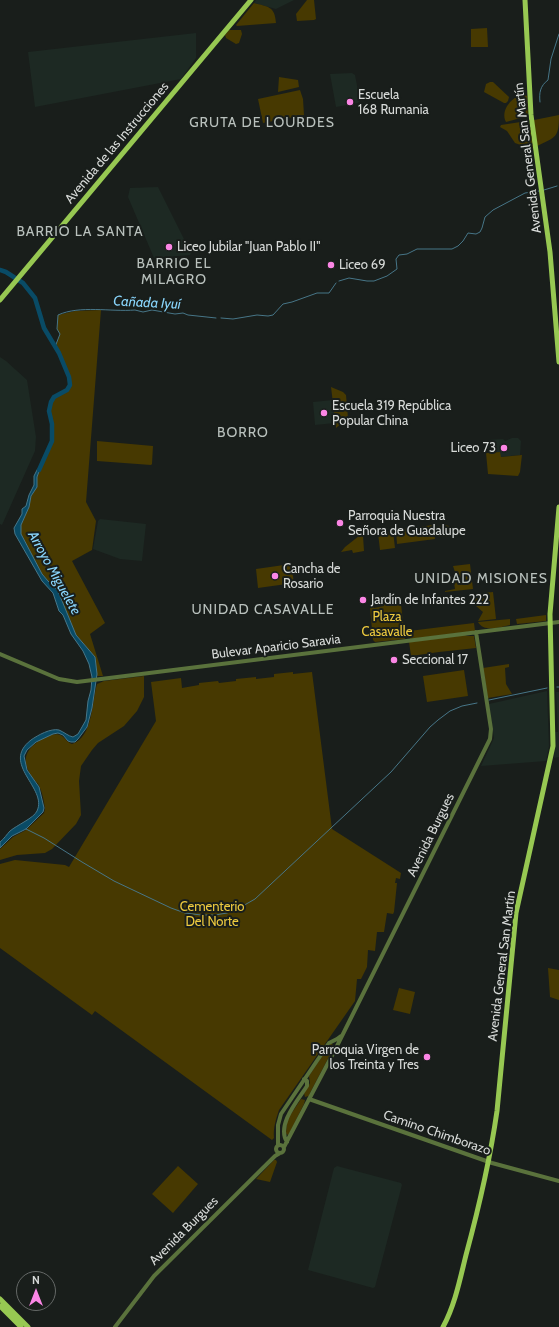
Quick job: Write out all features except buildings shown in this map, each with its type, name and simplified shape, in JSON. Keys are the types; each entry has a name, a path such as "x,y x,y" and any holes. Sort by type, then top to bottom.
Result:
{"main road":[{"name":"Avenida de las Instrucciones","path":"0,300 251,0"},
{"name":"Avenida General San Martín","path":"525,0 531,115 550,252 559,362"},
{"name":"Avenida General San Martín","path":"443,1327 452,1308 480,1201 488,1162 496,1112 516,913 553,746 550,623 559,507"},
{"path":"0,1299 28,1327"},
{"path":"0,1306 21,1327"}],"street":[{"name":"Bulevar Aparicio Saravia","path":"0,654 64,681 83,681 559,622"},
{"name":"Avenida Burgues","path":"284,1147 490,739 491,730 476,632"},
{"path":"278,1146 282,1145 284,1147 284,1151 279,1152 276,1148 278,1146 278,1125 281,1114 327,1046 341,1036"},
{"path":"331,1042 334,1044 335,1048"},
{"path":"287,1142 284,1132 286,1119 307,1086 307,1081 304,1079"},
{"name":"Camino Chimborazo","path":"309,1099 488,1162 559,1181"},
{"name":"Avenida Burgues","path":"115,1327 154,1276 279,1152"}],"shaded area":[{"path":"256,0 294,0 276,9 254,3"},
{"path":"196,33 196,58 181,79 35,107 28,52"},
{"path":"352,73 355,75 360,101 358,103 336,107 330,74"},
{"path":"158,187 191,253 190,255 154,258 128,197 130,188"},
{"path":"0,357 27,380 36,437 35,451 2,525 0,524"},
{"name":"Escuela 319 República Popular China","path":"333,400 335,423 315,425 313,402"},
{"name":"Liceo 73","path":"512,438 518,438 521,441 520,455 500,457 500,452 488,453 488,440 503,439 505,441"},
{"path":"100,519 146,524 142,561 120,559 93,549 98,521"},
{"path":"547,691 549,746 546,761 481,766 494,738 489,704"},
{"path":"556,692 559,692 559,757 554,758 555,732 558,732"},
{"path":"337,1166 401,1183 402,1185 375,1287 373,1288 308,1270 334,1168"}],"green space":[{"path":"307,0 314,0 316,19 297,21 296,14"},
{"path":"254,3 270,8 274,13 276,23 237,26 236,25"},
{"path":"487,28 488,47 471,47 471,29"},
{"path":"229,30 241,30 242,34 239,43 236,44 226,38 225,35"},
{"path":"279,77 298,80 299,87 278,92"},
{"path":"493,82 509,97 506,103 484,92 486,84"},
{"path":"300,90 303,99 304,115 263,123 258,99"},
{"path":"523,94 527,96 528,116 506,122 505,113 508,105 515,98"},
{"path":"559,115 558,128 555,136 537,146 534,120"},
{"path":"527,121 531,130 532,149 515,143 507,131 500,127 501,125"},
{"path":"101,310 86,502 96,521 92,550 72,561 105,623 90,634 103,676 97,676 95,657 76,635 58,591 42,574 21,534 21,525 29,507 31,496 37,487 37,477 52,441 52,424 49,411 51,402 54,397 67,390 70,385 62,359 55,347 60,334 57,329 58,315 75,311"},
{"path":"331,387 343,392 346,395 348,418 336,428"},
{"path":"97,441 153,446 152,464 97,461"},
{"path":"500,452 501,457 522,455 520,472 518,476 488,474 486,453"},
{"path":"433,525 435,539 397,544 396,530"},
{"path":"444,525 454,527 451,536 438,537 436,527"},
{"path":"393,531 395,548 380,550 378,533"},
{"path":"359,536 363,536 364,551 353,553 352,550 341,552 345,547"},
{"name":"Cancha de Rosario","path":"291,564 294,583 258,588 256,569"},
{"path":"470,564 473,589 445,592 455,589 454,583 458,582 457,574 453,566"},
{"path":"493,592 496,619 478,621 483,612 476,606 474,594"},
{"name":"Plaza Casavalle","path":"398,603 401,604 405,639 375,642 373,640 370,608 373,606 374,608 384,606 384,604 398,605"},
{"path":"546,615 546,621 517,624 516,619"},
{"path":"510,619 510,625 497,628 484,627 478,622"},
{"path":"474,623 475,631 410,639 409,631"},
{"path":"465,635 474,636 476,648 411,656 409,642"},
{"path":"509,664 509,667 505,668 506,684 512,694 488,698 483,668"},
{"path":"464,670 468,696 427,702 423,676"},
{"name":"Cementerio Del Norte","path":"293,672 293,674 312,672 332,829 401,873 400,879 396,878 395,883 397,883 394,912 393,914 387,913 384,932 377,932 375,951 368,950 367,967 361,979 357,979 355,1001 279,1110 274,1127 274,1138 272,1140 95,1011 92,1015 0,948 0,864 15,860 65,865 69,867 156,721 151,682 181,678 182,688 199,685 199,683 218,681 219,683 236,681 236,679 274,677 274,674"},
{"path":"144,676 144,697 137,711 124,726 98,743 81,766 79,781 81,815 76,824 52,849 45,853 17,855 0,860 0,849 13,837 26,830 44,813 45,809 39,785 27,768 26,763 27,755 32,747 45,737 56,734 62,736 72,744 79,740 88,727 97,684 104,681"},
{"path":"548,968 559,970 559,1000 550,997"},
{"path":"399,988 415,992 410,1014 393,1010"},
{"path":"330,1044 334,1047 309,1096 305,1097 304,1093 310,1083 309,1076"},
{"path":"301,1099 305,1100 304,1104 289,1134 287,1135 287,1120"},
{"path":"274,1160 277,1162 270,1182 256,1179"},
{"path":"178,1166 198,1184 173,1213 152,1194"}],"water":[{"path":"41,466 37,477 37,487 31,496 29,507 21,525 21,534 42,574 58,591 76,635 95,657 97,674 92,708 87,727 78,739 75,742 71,742 68,741 63,735 58,733 53,734 36,742 27,750 24,756 27,770 39,787 44,808 43,812 26,829 12,836 0,848 0,842 10,831 35,814 37,811 39,802 22,767 20,758 23,749 31,740 48,731 59,730 73,737 78,734 86,720 91,690 92,677 89,664 83,651 71,634 63,615 59,611 53,593 42,581 15,534 14,528 22,514 22,509 26,506 34,485 34,476"}],"waterway":[{"path":"540,102 541,90 543,85 548,80 551,59 559,34"},
{"name":"Cañada Iyuí","path":"544,190 557,186"},
{"name":"Cañada Iyuí","path":"339,281 349,278 374,281 387,276 397,269 396,259 399,255 407,254 417,249 452,249 458,246 468,233 476,234 480,232 485,217 493,210 525,193 539,191"},
{"name":"Arroyo Miguelete","path":"0,270 6,272 23,283 35,298 44,328 59,353 69,377 70,385 67,390 54,397 51,402 49,411 52,424 52,441 39,470"},
{"name":"Cañada Iyuí","path":"221,318 233,319 257,315 273,315 283,304 317,293 329,293 336,283"},
{"name":"Cañada Iyuí","path":"55,347 60,334 57,329 58,315 76,310 135,310 143,312 152,310 216,318"},
{"path":"489,700 547,688"},
{"path":"26,829 44,838 114,881 171,908 185,913 201,915 227,913 255,899 391,772 430,727 438,720 450,711 462,706 477,703"}],"place":[{"name":"Escuela 168 Rumania","path":"350,102"},
{"name":"Liceo Jubilar \"Juan Pablo II\"","path":"169,247"},
{"name":"Liceo 69","path":"331,265"},
{"name":"Escuela 319 República Popular China","path":"324,413"},
{"name":"Liceo 73","path":"504,448"},
{"name":"Parroquia Nuestra Señora de Guadalupe","path":"340,523"},
{"name":"Cancha de Rosario","path":"275,576"},
{"name":"Jardín de Infantes 222","path":"363,600"},
{"name":"Seccional 17","path":"394,660"},
{"name":"Parroquia Virgen de los Treinta y Tres","path":"427,1057"}],"district":[{"name":"GRUTA DE LOURDES","path":"262,123"},
{"name":"BARRIO LA SANTA","path":"80,232"},
{"name":"BARRIO EL MILAGRO","path":"174,272"},
{"name":"BORRO","path":"243,433"},
{"name":"UNIDAD MISIONES","path":"481,579"},
{"name":"UNIDAD CASAVALLE","path":"263,610"}]}
